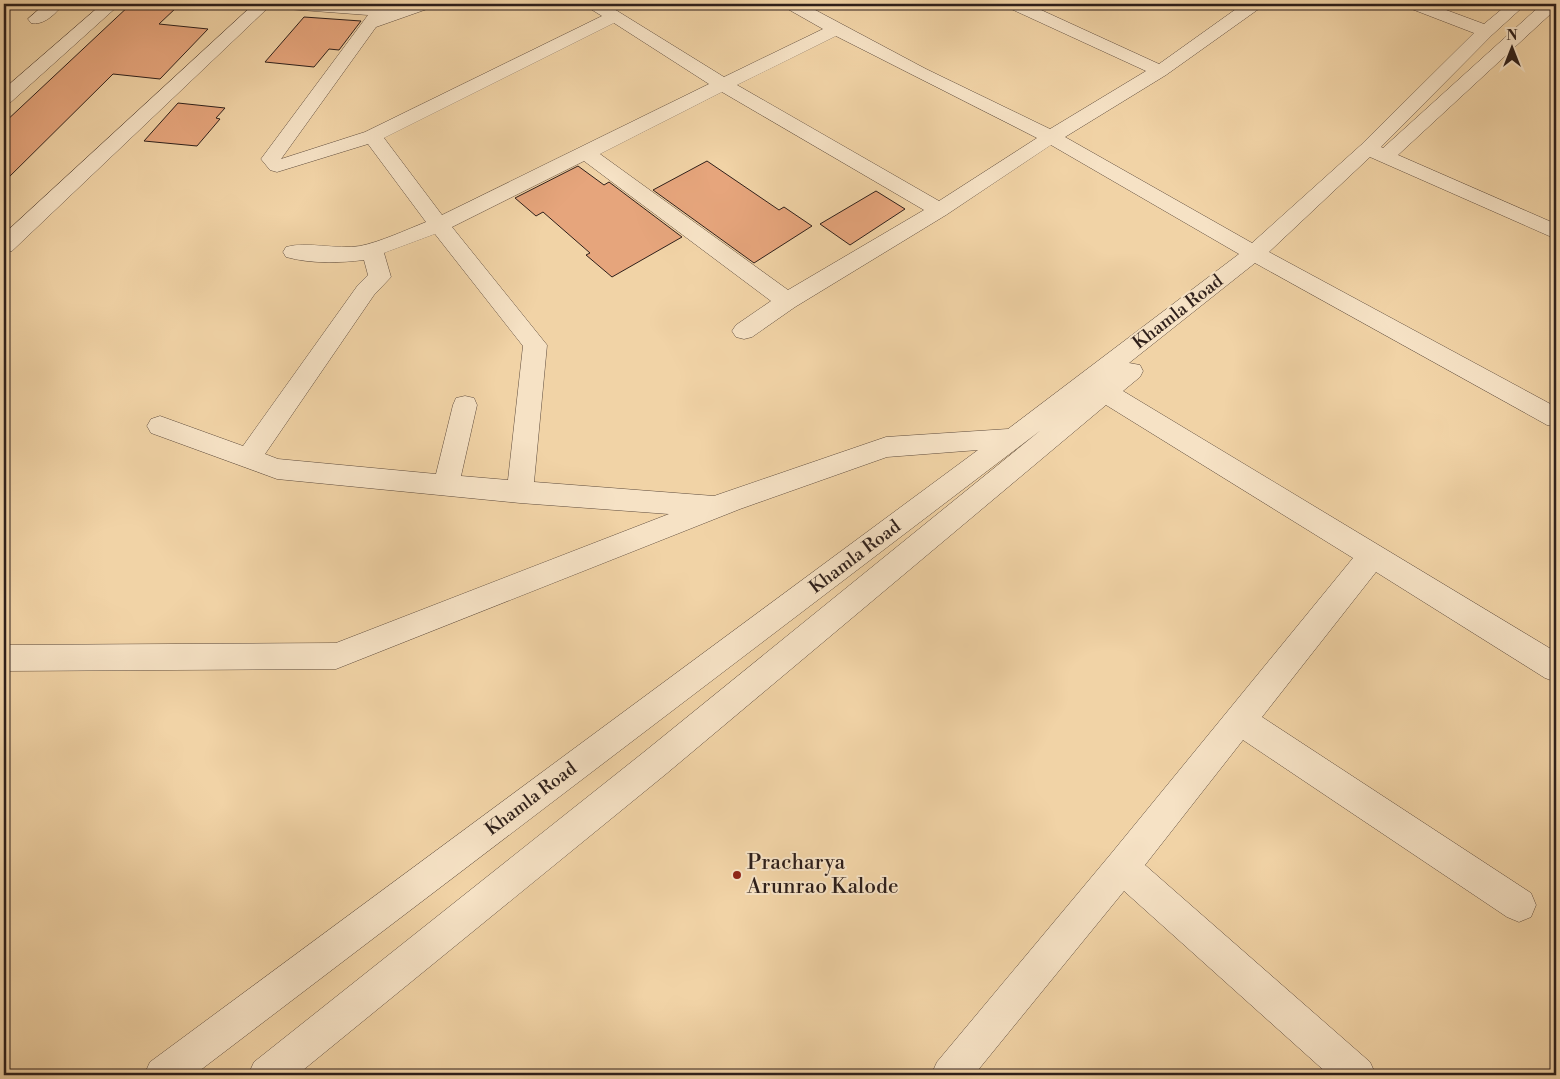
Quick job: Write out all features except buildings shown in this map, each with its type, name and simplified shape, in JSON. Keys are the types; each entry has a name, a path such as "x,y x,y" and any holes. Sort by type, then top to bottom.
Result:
{"street":[{"path":"37,19 55,4"},
{"path":"4,98 112,4"},
{"path":"4,246 264,4"},
{"path":"287,4 379,13 424,4"},
{"path":"595,4 723,85 939,210"},
{"path":"792,4 836,29 1051,137 1259,255 1556,418"},
{"path":"1015,4 1160,71"},
{"path":"744,331 787,301 939,210 1051,137 1160,71 1254,4"},
{"path":"1415,4 1486,31"},
{"name":"Khamla Road","path":"1376,153 1486,31 1518,4"},
{"name":"Khamla Road","path":"267,1075 655,763 1096,388 1259,255 1552,4"},
{"path":"379,13 271,159 277,166 372,136 615,16"},
{"path":"294,252 328,255 363,253 439,226 836,29"},
{"path":"372,136 439,226 535,345 520,492"},
{"path":"586,153 787,301"},
{"path":"1376,153 1556,232"},
{"path":"248,459 366,290 380,278 372,249"},
{"path":"1096,388 1556,668"},
{"name":"Khamla Road","path":"163,1075 1014,438 1096,388"},
{"path":"446,485 465,405"},
{"path":"160,426 277,469 520,492 716,506"},
{"path":"4,658 336,656 716,506 886,447 1014,438"},
{"path":"950,1075 1122,867 1372,556"},
{"path":"1240,720 1519,905"},
{"path":"1122,867 1357,1075"}],"place":[{"name":"Pracharya Arunrao Kalode","path":"737,875"}]}
